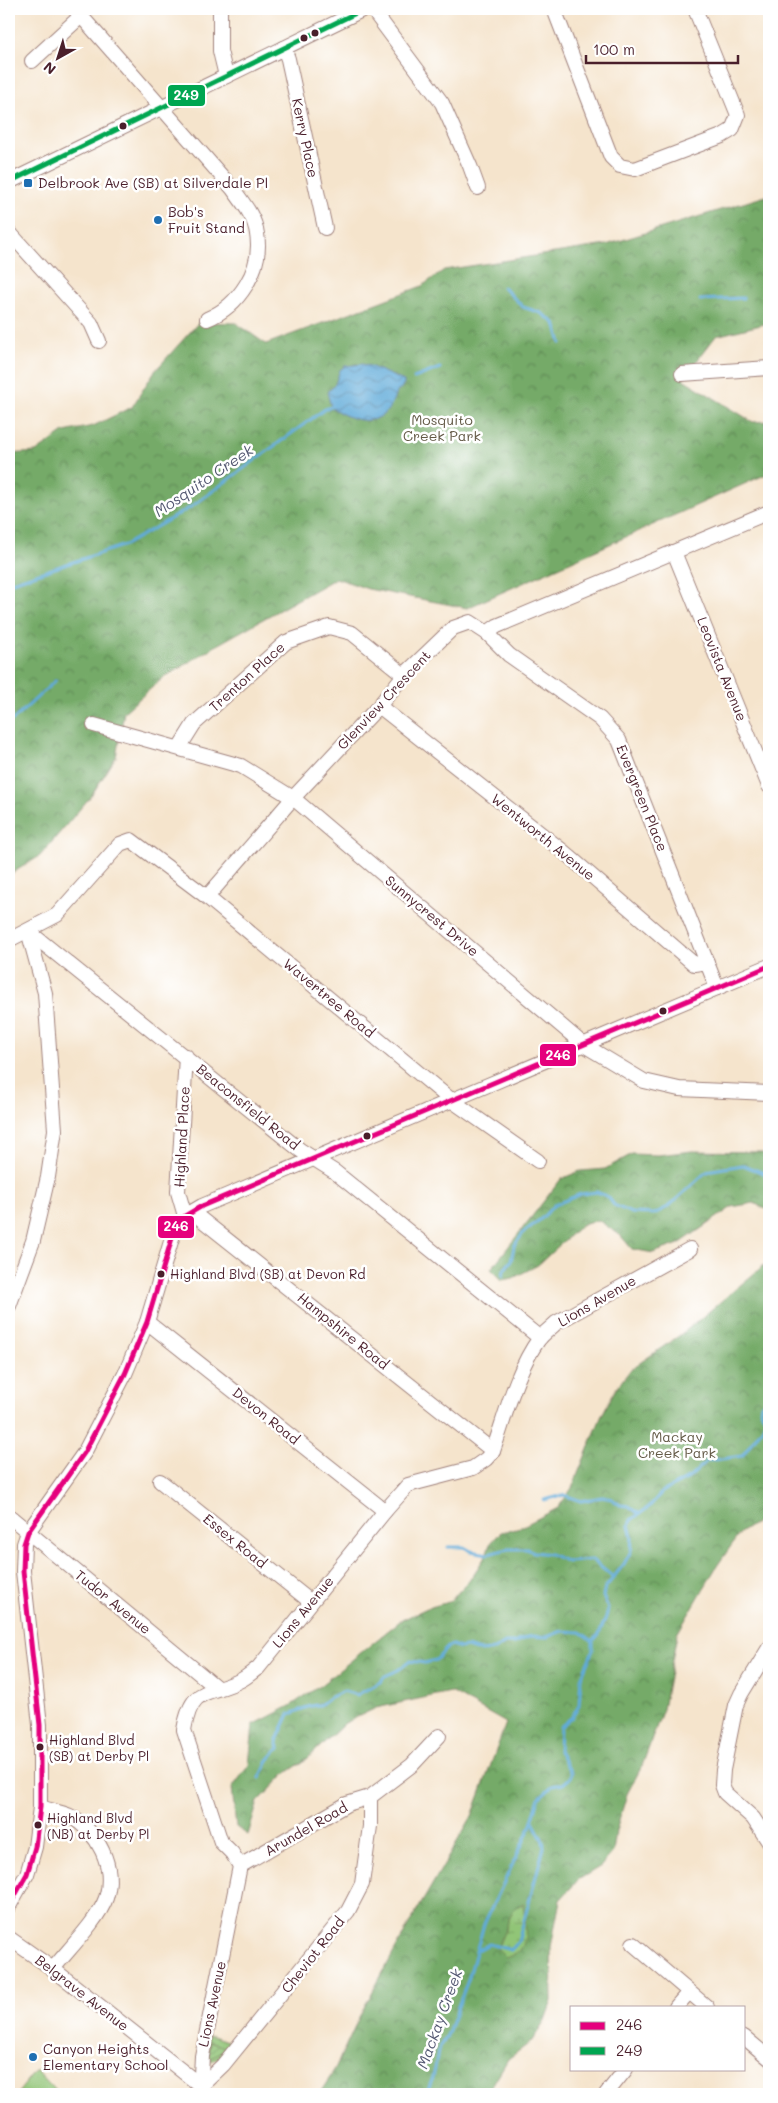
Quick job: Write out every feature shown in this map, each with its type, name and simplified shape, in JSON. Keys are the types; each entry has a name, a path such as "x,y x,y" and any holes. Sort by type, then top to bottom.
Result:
{"street":[{"path":"220,9 220,51 226,76"},
{"path":"9,182 364,9"},
{"path":"372,9 442,103 478,188"},
{"path":"554,9 612,157 620,166 635,168 722,136 732,130 738,115 695,9"},
{"path":"32,61 78,13 233,189 253,220 257,234 257,254 248,282 236,299 216,315 207,319"},
{"name":"Kerry Place","path":"284,48 288,58 325,228"},
{"path":"9,232 91,323 99,341"},
{"path":"682,374 769,368"},
{"path":"487,633 496,626 769,512"},
{"name":"Leovista Avenue","path":"674,552 769,786"},
{"name":"Glenview Crescent","path":"207,897 293,798 379,706 404,675 453,628 470,622 487,633"},
{"name":"Trenton Place","path":"179,748 194,724 286,642 329,627 352,633 404,675"},
{"name":"Evergreen Place","path":"487,633 509,655 600,719 619,740 717,988"},
{"name":"Wentworth Avenue","path":"379,706 564,852 694,964 707,962"},
{"name":"Sunnycrest Drive","path":"94,725 241,766 293,798 584,1045 644,1081 679,1088 769,1093"},
{"name":"Wavertree Road","path":"28,931 57,915 120,844 131,840 207,897 451,1100 538,1161"},
{"path":"9,940 28,931 44,992 56,1130 34,1241 9,1306"},
{"name":"Beaconsfield Road","path":"28,931 186,1056 300,1150 334,1172 540,1338"},
{"path":"9,1906 27,1874 35,1847 40,1807 40,1725 23,1571 24,1544 28,1532 84,1453 125,1374 147,1322 175,1228 189,1214 451,1100 769,966"},
{"name":"Highland Place","path":"186,1056 178,1192 189,1214"},
{"name":"Hampshire Road","path":"189,1214 215,1228 493,1451"},
{"name":"Lions Avenue","path":"200,2090 202,2056 240,1866 232,1853 221,1842 184,1730 187,1711 202,1693 240,1680 258,1668 408,1485 473,1468 486,1459 493,1451 517,1383 540,1338 556,1323 690,1248"},
{"name":"Devon Road","path":"147,1322 385,1511"},
{"name":"Essex Road","path":"160,1481 311,1602"},
{"name":"Tudor Avenue","path":"9,1516 217,1688"},
{"path":"769,1648 736,1705 723,1770 722,1785 725,1792 753,1818 769,1842"},
{"name":"Arundel Road","path":"240,1866 347,1804 370,1797 412,1765 439,1736"},
{"name":"Cheviot Road","path":"200,2090 223,2065 348,1911 362,1884 370,1826 370,1797"},
{"path":"40,1807 70,1816 95,1837 104,1853 108,1879 106,1899 96,1916 53,1969"},
{"name":"Belgrave Avenue","path":"9,1938 53,1969 200,2090"},
{"path":"633,1944 706,2006"},
{"path":"677,2006 688,1992"},
{"path":"746,2040 769,2058"},
{"path":"606,2094 625,2070"}],"green space":[{"name":"Mosquito Creek Park","path":"769,195 769,323 716,336 683,379 753,422 769,421 769,473 467,608 368,589 336,578 217,645 163,678 124,712 116,757 91,796 40,856 9,875 9,454 36,452 64,432 93,426 132,407 154,372 199,322 236,323 266,344 422,286 444,270 606,245"},
{"path":"692,1151 759,1152 769,1156 769,1211 754,1203 732,1207 679,1244 653,1253 632,1249 620,1235 598,1220 580,1226 538,1265 513,1278 502,1280 491,1269 561,1179 580,1171 605,1169 632,1154 658,1155"},
{"name":"Mackay Creek Park","path":"769,1261 769,1514 740,1533 717,1566 677,1634 663,1709 642,1766 627,1794 616,1831 613,1852 601,1866 578,1880 560,1900 551,1947 552,2001 544,2023 531,2042 508,2059 487,2094 319,2094 333,2073 361,2013 407,1928 472,1816 506,1723 451,1692 376,1708 345,1723 307,1759 285,1774 258,1802 248,1835 236,1827 232,1788 249,1765 253,1725 290,1706 321,1685 400,1621 427,1608 449,1602 469,1581 485,1557 490,1544 501,1532 517,1529 558,1508 572,1488 602,1415 615,1390 631,1369 683,1333"},
{"path":"523,1903 526,1930 524,1943 517,1953 506,1958 497,1949 513,1910"},
{"path":"209,2035 233,2043 218,2058 207,2061"},
{"path":"210,2041 226,2048 208,2058"},
{"path":"36,2070 58,2094 17,2094"}],"water":[{"path":"362,364 404,381 404,385 397,393 389,409 373,420 358,420 337,411 331,407 327,392 335,384 340,370 345,366"}],"waterway":[{"path":"503,287 523,307 541,313 555,323 561,343"},
{"path":"700,300 743,298"},
{"name":"Mosquito Creek","path":"414,378 440,368"},
{"name":"Mosquito Creek","path":"9,583 125,545 191,507 325,409 334,406"},
{"path":"13,720 56,680"},
{"path":"503,1276 504,1270 511,1261 514,1246 524,1232 542,1218 554,1205 581,1194 597,1192 608,1197 614,1205 631,1213 654,1214 668,1207 705,1173 712,1170 743,1165 769,1175"},
{"name":"Mackay Creek","path":"426,2094 433,2078 438,2051 446,2038 468,1980 484,1924 530,1828 539,1798 552,1786 563,1784 570,1778 571,1773 559,1751 560,1727 571,1718 579,1705 581,1678 593,1650 593,1641 599,1634 608,1609 603,1596 605,1588 624,1564 631,1551 632,1537 629,1525 631,1520 649,1507 662,1492 690,1477 707,1461 742,1456 763,1427 766,1419 760,1410 761,1405 769,1398"},
{"path":"544,1500 564,1495 581,1501 602,1497 612,1499 620,1505 629,1506 638,1513"},
{"path":"448,1547 464,1547 471,1551 488,1554 508,1549 527,1549 550,1554 568,1562 592,1560 613,1577"},
{"path":"260,1778 269,1759 279,1748 277,1740 289,1714 320,1705 329,1698 344,1691 357,1695 410,1661 425,1663 436,1660 452,1645 479,1651 494,1650 505,1643 514,1643 531,1636 547,1637 562,1631 580,1632 593,1641"},
{"name":"Mackay Creek","path":"478,1950 489,1944 511,1950 518,1942 544,1847 543,1841 533,1822"}],"transit line":[{"name":"249","path":"9,182 364,9"},
{"name":"246","path":"9,1906 27,1874 35,1847 40,1807 40,1725 23,1571 24,1544 28,1532 84,1453 125,1374 147,1322 175,1228 185,1216 202,1206 769,966"}],"place":[{"name":"Delbrook Ave (SB) at Silverdale Pl","path":"28,183"},
{"name":"Bob's Fruit Stand","path":"158,220"},
{"name":"Highland Blvd (SB) at Devon Rd","path":"161,1274"},
{"name":"Highland Blvd (SB) at Derby Pl","path":"40,1747"},
{"name":"Highland Blvd (NB) at Derby Pl","path":"38,1825"},
{"name":"Canyon Heights Elementary School","path":"33,2057"}]}
